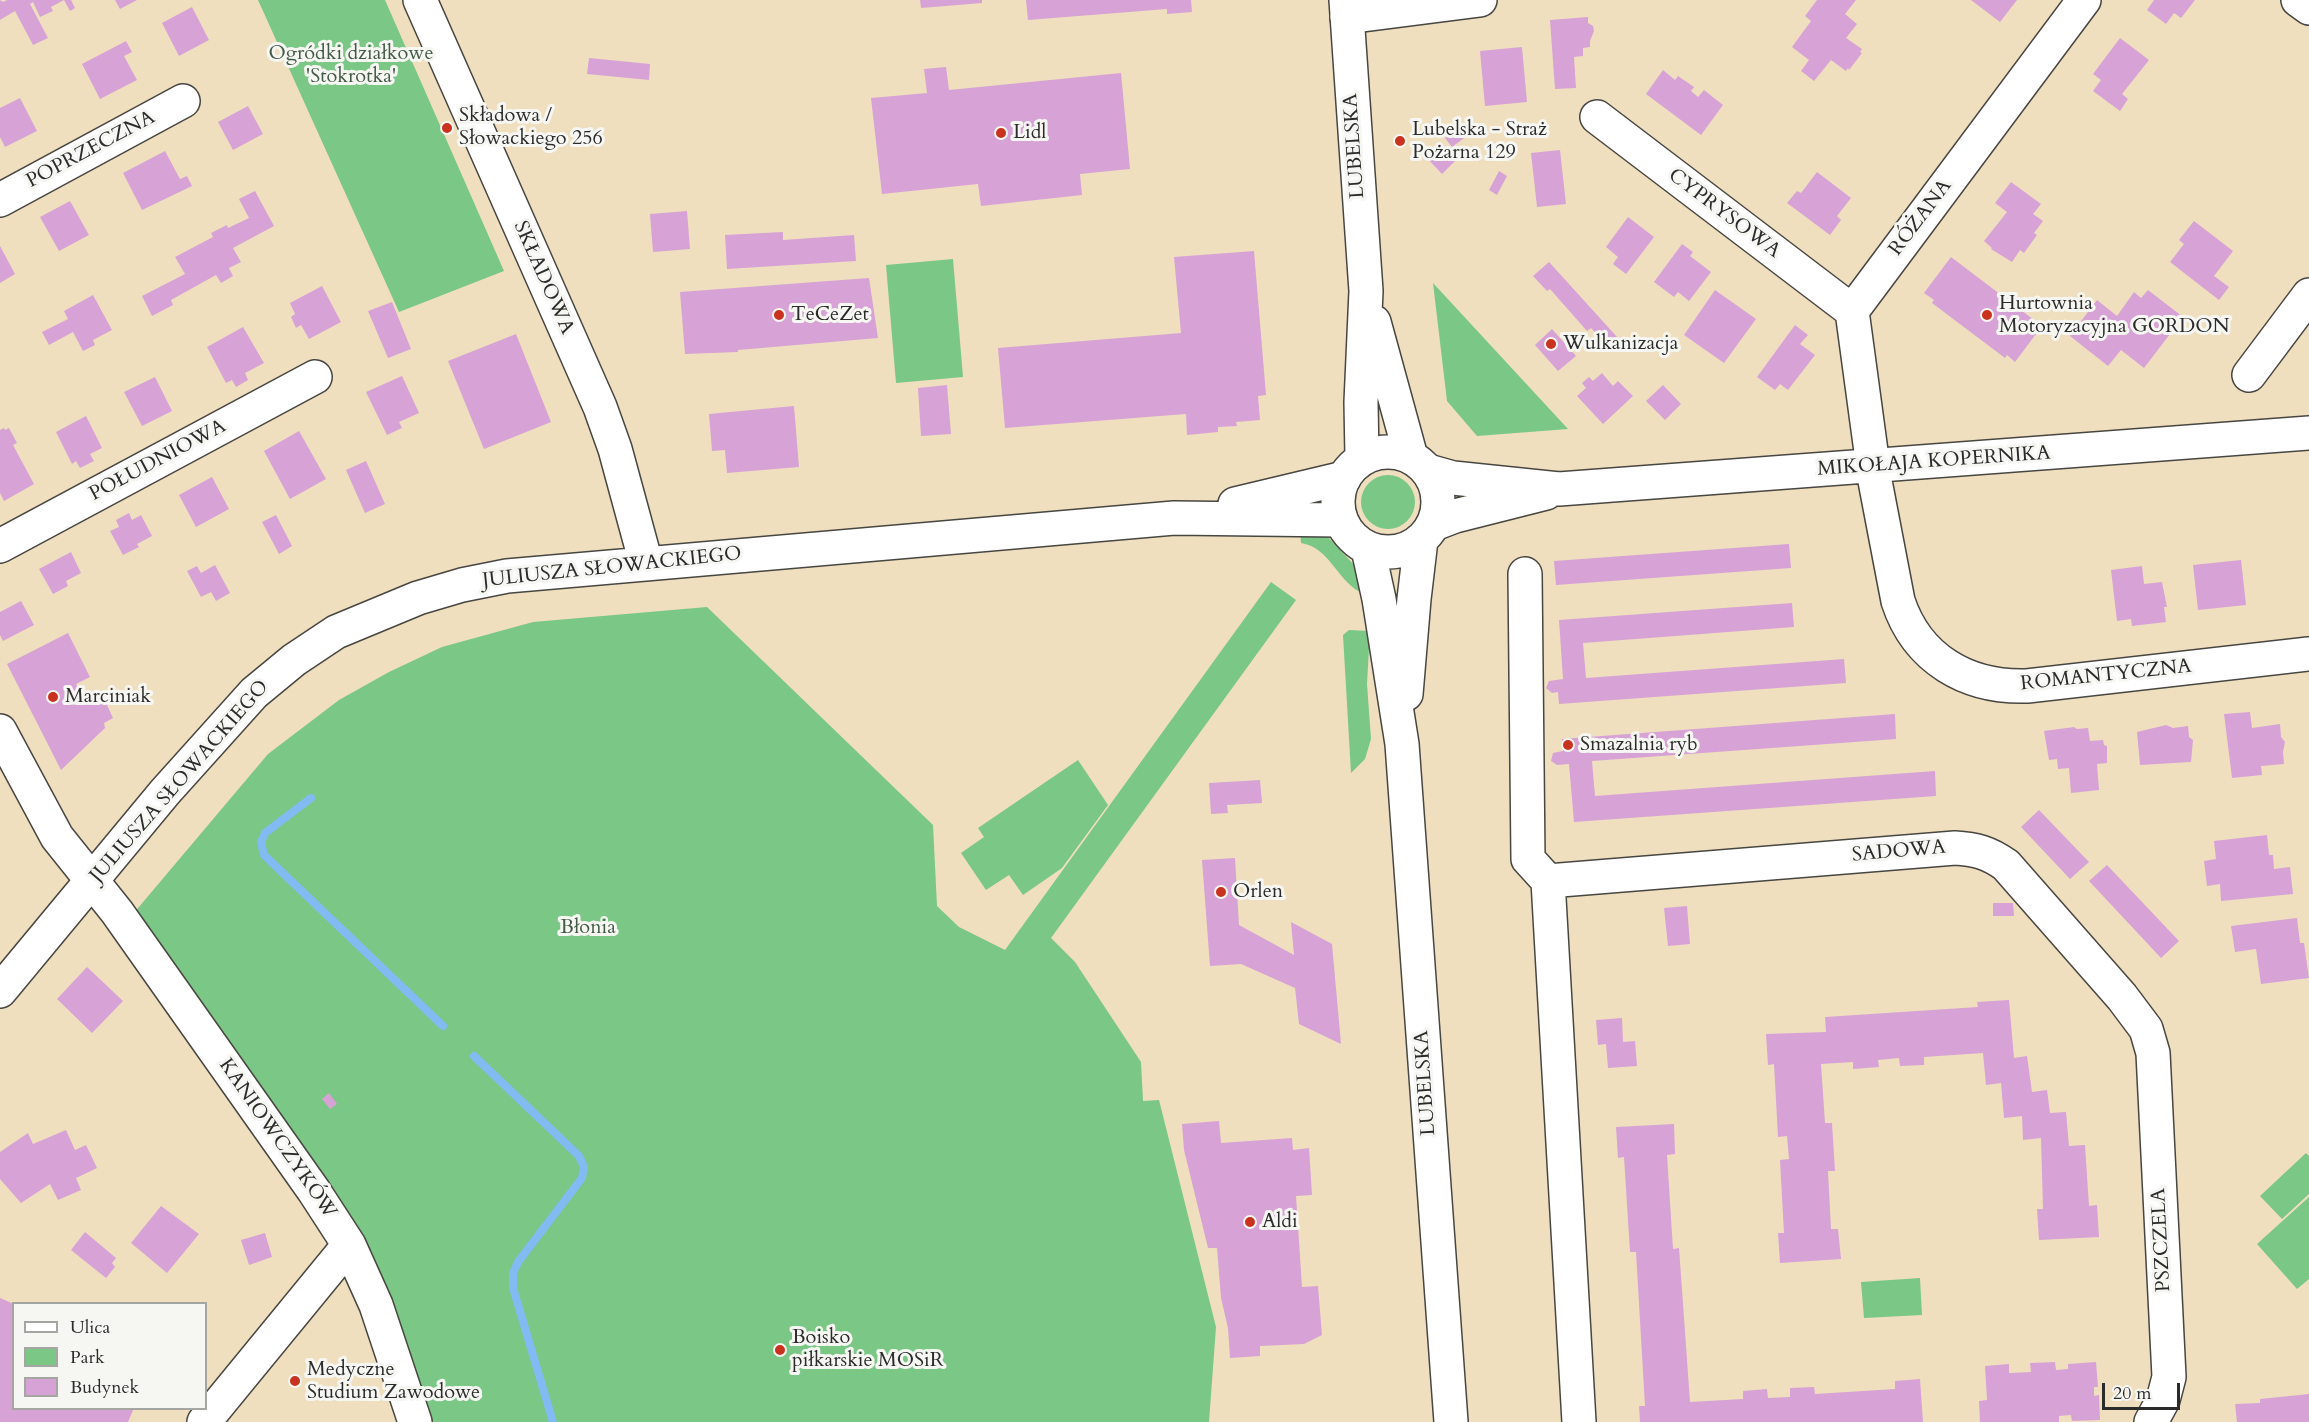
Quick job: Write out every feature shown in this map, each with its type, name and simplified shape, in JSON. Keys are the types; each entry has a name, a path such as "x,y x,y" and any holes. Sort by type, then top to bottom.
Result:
{"street":[{"name":"SKŁADOWA","path":"420,0 600,407 615,449 646,563"},
{"path":"1347,8 1480,0"},
{"name":"RÓŻANA","path":"1852,310 2084,0"},
{"path":"2298,0 2309,8"},
{"name":"LUBELSKA","path":"1347,8 1366,291 1361,402 1353,468"},
{"name":"POPRZECZNA","path":"0,200 183,101"},
{"name":"CYPRYSOWA","path":"1597,117 1852,310"},
{"name":"LUBELSKA","path":"1366,291 1419,464"},
{"path":"2249,375 2309,295"},
{"path":"1852,310 1873,467"},
{"name":"POŁUDNIOWA","path":"0,546 315,377"},
{"name":"MIKOŁAJA KOPERNIKA","path":"1419,464 1453,478 1559,489 2309,433"},
{"path":"1378,452 1394,452 1419,464 1435,484 1438,497 1438,511 1427,532 1409,548 1396,552 1368,549 1357,542 1347,532 1338,506 1339,491 1353,468 1378,452"},
{"name":"ROMANTYCZNA","path":"1873,467 1898,601 1903,616 1926,650 1944,664 1980,682 2003,687 2027,686 2309,654"},
{"name":"JULIUSZA SŁOWACKIEGO","path":"1174,518 1353,468"},
{"name":"MIKOŁAJA KOPERNIKA","path":"1427,532 1455,516 1559,489"},
{"name":"JULIUSZA SŁOWACKIEGO","path":"0,991 165,792 254,693 294,660 336,632 418,598 462,585 507,576 1174,518 1341,520"},
{"name":"LUBELSKA","path":"1402,744 1414,599 1427,532"},
{"name":"LUBELSKA","path":"1368,549 1380,599 1402,744 1451,1422"},
{"path":"1525,574 1528,859 1548,881 1579,1422"},
{"name":"KANIOWCZYKÓW","path":"0,731 57,837 117,912 314,1191 349,1245 376,1305 415,1422"},
{"name":"SADOWA","path":"1548,881 1955,848 1982,851 1991,854 2006,865 2122,997 2146,1029 2153,1053"},
{"name":"PSZCZELA","path":"2151,1422 2163,1400 2169,1377 2153,1053"},
{"path":"204,1422 349,1245"}],"green space":[{"name":"Ogródki działkowe 'Stokrotka'","path":"258,0 385,0 504,271 399,312"},
{"path":"953,259 963,377 896,383 886,265"},
{"path":"1433,283 1568,429 1477,436 1447,401"},
{"path":"1388,475 1398,477 1407,483 1413,492 1415,502 1413,512 1407,521 1398,527 1388,529 1378,527 1369,521 1363,512 1361,502 1363,492 1369,483 1378,477"},
{"path":"1300,530 1323,533 1329,538 1356,567 1365,594 1348,583 1320,551 1301,543"},
{"name":"Błonia","path":"1271,582 1296,600 1051,938 1075,962 1141,1062 1143,1101 1159,1100 1216,1327 1209,1422 428,1422 420,1392 133,914 268,754 339,700 389,672 442,647 533,622 707,607 933,825 937,906 959,927 1005,950"},
{"path":"1349,630 1370,631 1367,684 1371,739 1365,759 1351,773 1343,635"},
{"path":"1078,760 1108,805 1062,868 1023,895 1009,875 986,890 961,853 984,837 978,828"},
{"path":"2306,1153 2309,1156 2309,1194 2282,1219 2260,1196"},
{"path":"2309,1197 2309,1279 2297,1289 2257,1244"},
{"path":"1920,1278 1922,1315 1864,1318 1861,1282"}],"building":[{"path":"0,0 3,2 7,0 64,0 51,7 53,11 40,17 33,2 30,4 48,38 33,45 15,11 0,20"},
{"path":"64,0 71,0 75,8 70,11"},
{"path":"115,0 137,0 120,9"},
{"path":"920,0 982,0 982,3 921,8"},
{"path":"1026,0 1191,0 1192,12 1167,14 1167,9 1028,20"},
{"path":"1817,0 1856,0 1845,14 1857,24 1846,38 1862,49 1860,52 1862,53 1846,71 1831,60 1814,81 1801,71 1809,60 1792,47 1811,21 1805,16"},
{"path":"1971,0 2017,0 2000,22"},
{"path":"2154,0 2195,0 2181,18 2174,13 2166,24 2147,10"},
{"path":"192,7 209,40 179,56 162,23"},
{"path":"1588,17 1588,23 1593,26 1594,31 1590,47 1583,48 1583,56 1574,57 1576,88 1555,89 1550,20"},
{"path":"2120,38 2149,60 2122,94 2128,99 2120,111 2093,91 2101,80 2093,74"},
{"path":"126,41 132,52 124,56 137,80 100,99 82,64"},
{"path":"1522,47 1527,102 1485,106 1480,51"},
{"path":"589,58 650,64 649,80 587,74"},
{"name":"Lidl","path":"946,67 949,90 1121,73 1130,169 1080,174 1082,195 981,206 978,184 882,194 871,98 927,93 924,69"},
{"path":"1663,70 1675,80 1678,76 1694,87 1691,91 1698,97 1704,90 1723,105 1701,135 1646,94"},
{"path":"20,98 37,131 5,147 0,137 0,108"},
{"path":"248,106 263,134 233,150 218,122"},
{"path":"1464,124 1471,133 1452,147 1445,138"},
{"path":"1441,143 1457,159 1442,174 1426,157"},
{"path":"1560,150 1566,204 1537,207 1531,153"},
{"path":"165,151 180,179 187,176 192,186 142,210 123,173"},
{"path":"1499,171 1507,176 1497,195 1489,190"},
{"path":"1817,172 1851,198 1837,216 1841,220 1830,235 1787,203 1797,191 1801,193"},
{"path":"2011,182 2041,204 2033,214 2043,221 2034,233 2037,235 2024,253 2020,250 2012,262 1991,249 1984,241 2007,212 1995,203"},
{"path":"255,191 274,226 233,248 241,262 229,268 233,276 221,283 216,275 171,300 173,305 152,316 142,296 185,274 175,257 213,237 211,233 249,218 239,199"},
{"path":"70,201 89,235 59,251 40,217"},
{"path":"687,211 690,249 653,252 650,214"},
{"path":"1628,217 1654,237 1626,274 1613,264 1618,257 1606,247"},
{"path":"2194,221 2233,251 2214,276 2229,287 2219,300 2170,262 2184,244 2179,240"},
{"path":"783,232 783,240 854,235 856,261 727,269 725,235"},
{"path":"1682,244 1693,252 1690,256 1711,272 1689,301 1678,292 1674,297 1654,282"},
{"path":"0,246 15,274 0,283"},
{"path":"1254,251 1266,395 1258,396 1260,420 1236,422 1237,426 1218,427 1218,432 1187,435 1186,414 1005,428 998,348 1181,333 1174,257"},
{"name":"Hurtownia Motoryzacyjna GORDON","path":"1951,257 2042,326 2015,362 2007,355 2005,358 1932,303 1934,300 1924,293"},
{"path":"1549,262 1618,338 1608,347 1591,328 1587,331 1550,289 1547,291 1533,276"},
{"name":"TeCeZet","path":"869,278 878,338 738,350 738,352 685,354 680,292"},
{"path":"322,286 341,322 309,339 301,325 296,328 291,317 295,314 290,303"},
{"path":"1715,290 1756,319 1724,363 1684,335"},
{"path":"2148,290 2183,317 2144,368 2121,350 2108,366 2070,336 2097,300 2117,316 2134,292 2141,298"},
{"path":"93,295 112,330 93,340 95,345 83,351 73,332 49,345 42,332 68,319 64,311"},
{"path":"392,302 411,349 388,358 368,311"},
{"path":"1795,325 1808,335 1800,344 1815,355 1788,390 1780,384 1775,390 1757,377"},
{"path":"243,327 264,363 245,373 248,380 236,387 232,380 226,383 207,347"},
{"path":"1552,329 1576,356 1558,371 1535,345"},
{"path":"516,334 551,422 484,449 448,361"},
{"path":"1602,373 1613,386 1618,381 1633,396 1603,424 1577,396 1586,388 1582,383 1589,377 1593,381"},
{"path":"402,376 419,413 399,422 402,428 387,435 366,392"},
{"path":"155,377 172,411 142,426 124,392"},
{"path":"947,385 951,434 921,436 918,388"},
{"path":"1663,385 1681,404 1665,420 1646,401"},
{"path":"794,406 799,467 727,473 725,450 712,451 709,414"},
{"path":"86,416 102,448 90,454 94,461 80,468 76,461 72,464 56,432"},
{"path":"4,428 5,430 9,428 17,443 13,445 34,484 4,501 0,493 0,430"},
{"path":"299,431 326,479 290,499 264,451"},
{"path":"366,461 385,504 365,513 346,470"},
{"path":"212,477 229,509 196,527 179,495"},
{"path":"129,513 132,520 141,515 152,536 137,544 139,547 123,555 110,531 119,527 116,520"},
{"path":"276,515 292,546 279,554 262,522"},
{"path":"1789,544 1791,568 1556,585 1554,561"},
{"path":"71,552 81,573 66,581 68,586 53,594 39,569"},
{"path":"2241,560 2246,605 2198,610 2193,565"},
{"path":"215,565 230,593 216,601 211,592 201,597 187,571 197,566 201,573"},
{"path":"2142,566 2144,584 2162,582 2167,607 2164,607 2166,622 2132,626 2131,619 2117,621 2111,570"},
{"path":"21,601 34,625 3,641 0,635 0,612"},
{"path":"1792,603 1794,627 1583,643 1586,678 1844,659 1846,683 1559,704 1558,692 1552,693 1546,688 1549,681 1563,679 1559,620"},
{"name":"Marciniak","path":"68,633 90,677 76,684 85,702 101,692 113,718 104,723 105,728 61,770 7,664"},
{"path":"2250,712 2252,728 2280,724 2281,737 2285,742 2284,764 2261,766 2262,775 2232,778 2224,714"},
{"path":"1895,714 1896,739 1592,761 1595,796 1935,771 1936,796 1574,822 1569,764 1557,765 1551,761 1553,753 1563,751 1562,739"},
{"path":"2166,725 2173,728 2188,726 2189,737 2193,740 2191,762 2140,765 2137,732"},
{"path":"2074,727 2088,728 2090,741 2103,740 2104,745 2107,746 2107,763 2097,764 2099,790 2071,793 2069,768 2058,769 2057,759 2049,760 2044,731"},
{"path":"1260,780 1262,803 1227,805 1228,813 1211,814 1209,783"},
{"path":"2039,810 2089,862 2070,879 2021,827"},
{"path":"2267,835 2269,855 2273,855 2274,869 2290,867 2293,894 2221,901 2220,884 2207,886 2204,861 2216,859 2214,841"},
{"path":"1235,858 1239,925 1294,955 1291,922 1332,944 1341,1044 1299,1024 1295,988 1241,964 1210,966 1202,860"},
{"path":"2107,865 2179,941 2161,958 2089,881"},
{"path":"1993,903 2013,903 2014,916 1993,916"},
{"path":"1687,906 1690,944 1668,946 1664,908"},
{"path":"2297,918 2300,943 2304,943 2309,978 2261,984 2256,949 2235,952 2231,926"},
{"path":"87,967 123,1001 92,1033 57,999"},
{"path":"2009,1000 2014,1058 2027,1056 2032,1092 2047,1090 2050,1113 2066,1112 2069,1146 2085,1145 2089,1206 2097,1205 2099,1237 2039,1240 2037,1209 2043,1209 2041,1138 2023,1140 2022,1116 2004,1118 2001,1083 1986,1085 1983,1053 1924,1057 1924,1065 1900,1066 1899,1058 1878,1060 1879,1067 1853,1069 1853,1062 1821,1064 1825,1123 1832,1123 1835,1171 1828,1171 1831,1229 1838,1229 1841,1259 1780,1263 1778,1233 1784,1233 1780,1160 1789,1159 1787,1136 1778,1137 1774,1064 1768,1065 1766,1034 1826,1032 1825,1017 1978,1007 1977,1002"},
{"path":"1622,1018 1623,1042 1635,1041 1637,1066 1608,1068 1606,1044 1598,1045 1596,1020"},
{"path":"329,1093 337,1104 330,1109 322,1099"},
{"name":"Aldi","path":"1219,1121 1221,1143 1292,1138 1293,1150 1309,1148 1312,1195 1296,1196 1302,1287 1318,1286 1322,1335 1304,1344 1260,1346 1260,1356 1230,1358 1228,1328 1221,1298 1217,1248 1208,1248 1184,1150 1182,1124"},
{"path":"1674,1124 1675,1154 1667,1155 1673,1249 1679,1248 1690,1402 1743,1399 1743,1391 1767,1389 1768,1398 1790,1397 1790,1388 1814,1387 1815,1394 1895,1389 1895,1381 1920,1379 1923,1422 1640,1422 1639,1406 1645,1406 1636,1252 1630,1252 1624,1157 1618,1158 1616,1127"},
{"path":"66,1130 75,1150 86,1145 97,1168 76,1178 81,1190 58,1200 50,1184 21,1203 0,1179 0,1152 28,1133 33,1144"},
{"path":"161,1206 199,1234 167,1273 131,1243"},
{"path":"85,1232 116,1258 112,1263 115,1267 106,1278 71,1250"},
{"path":"265,1233 272,1257 249,1265 241,1240"},
{"path":"0,1298 12,1303 12,1410 133,1410 128,1422 0,1422"},
{"path":"2055,1362 2056,1370 2068,1369 2068,1364 2096,1362 2098,1387 2094,1387 2094,1396 2099,1395 2100,1420 2072,1421 2071,1415 2059,1416 2059,1422 1980,1422 1979,1401 1987,1400 1985,1366 2009,1364 2009,1373 2031,1372 2030,1363"},
{"path":"2309,1394 2309,1422 2237,1422 2235,1404 2260,1403 2260,1399"}],"waterway":[{"path":"311,798 265,833 261,842 264,855 443,1026"},
{"path":"474,1056 579,1156 584,1167 582,1178 518,1262 513,1273 513,1288 553,1422"}],"place":[{"name":"Składowa / Słowackiego 256","path":"447,128"},
{"name":"Lidl","path":"1001,133"},
{"name":"Lubelska - Straż Pożarna 129","path":"1400,141"},
{"name":"TeCeZet","path":"779,315"},
{"name":"Hurtownia Motoryzacyjna GORDON","path":"1987,315"},
{"name":"Wulkanizacja","path":"1551,344"},
{"name":"Marciniak","path":"53,697"},
{"name":"Smazalnia ryb","path":"1568,745"},
{"name":"Orlen","path":"1221,892"},
{"name":"Aldi","path":"1250,1222"},
{"name":"Boisko piłkarskie MOSiR","path":"780,1350"},
{"name":"Medyczne Studium Zawodowe","path":"295,1381"}]}
